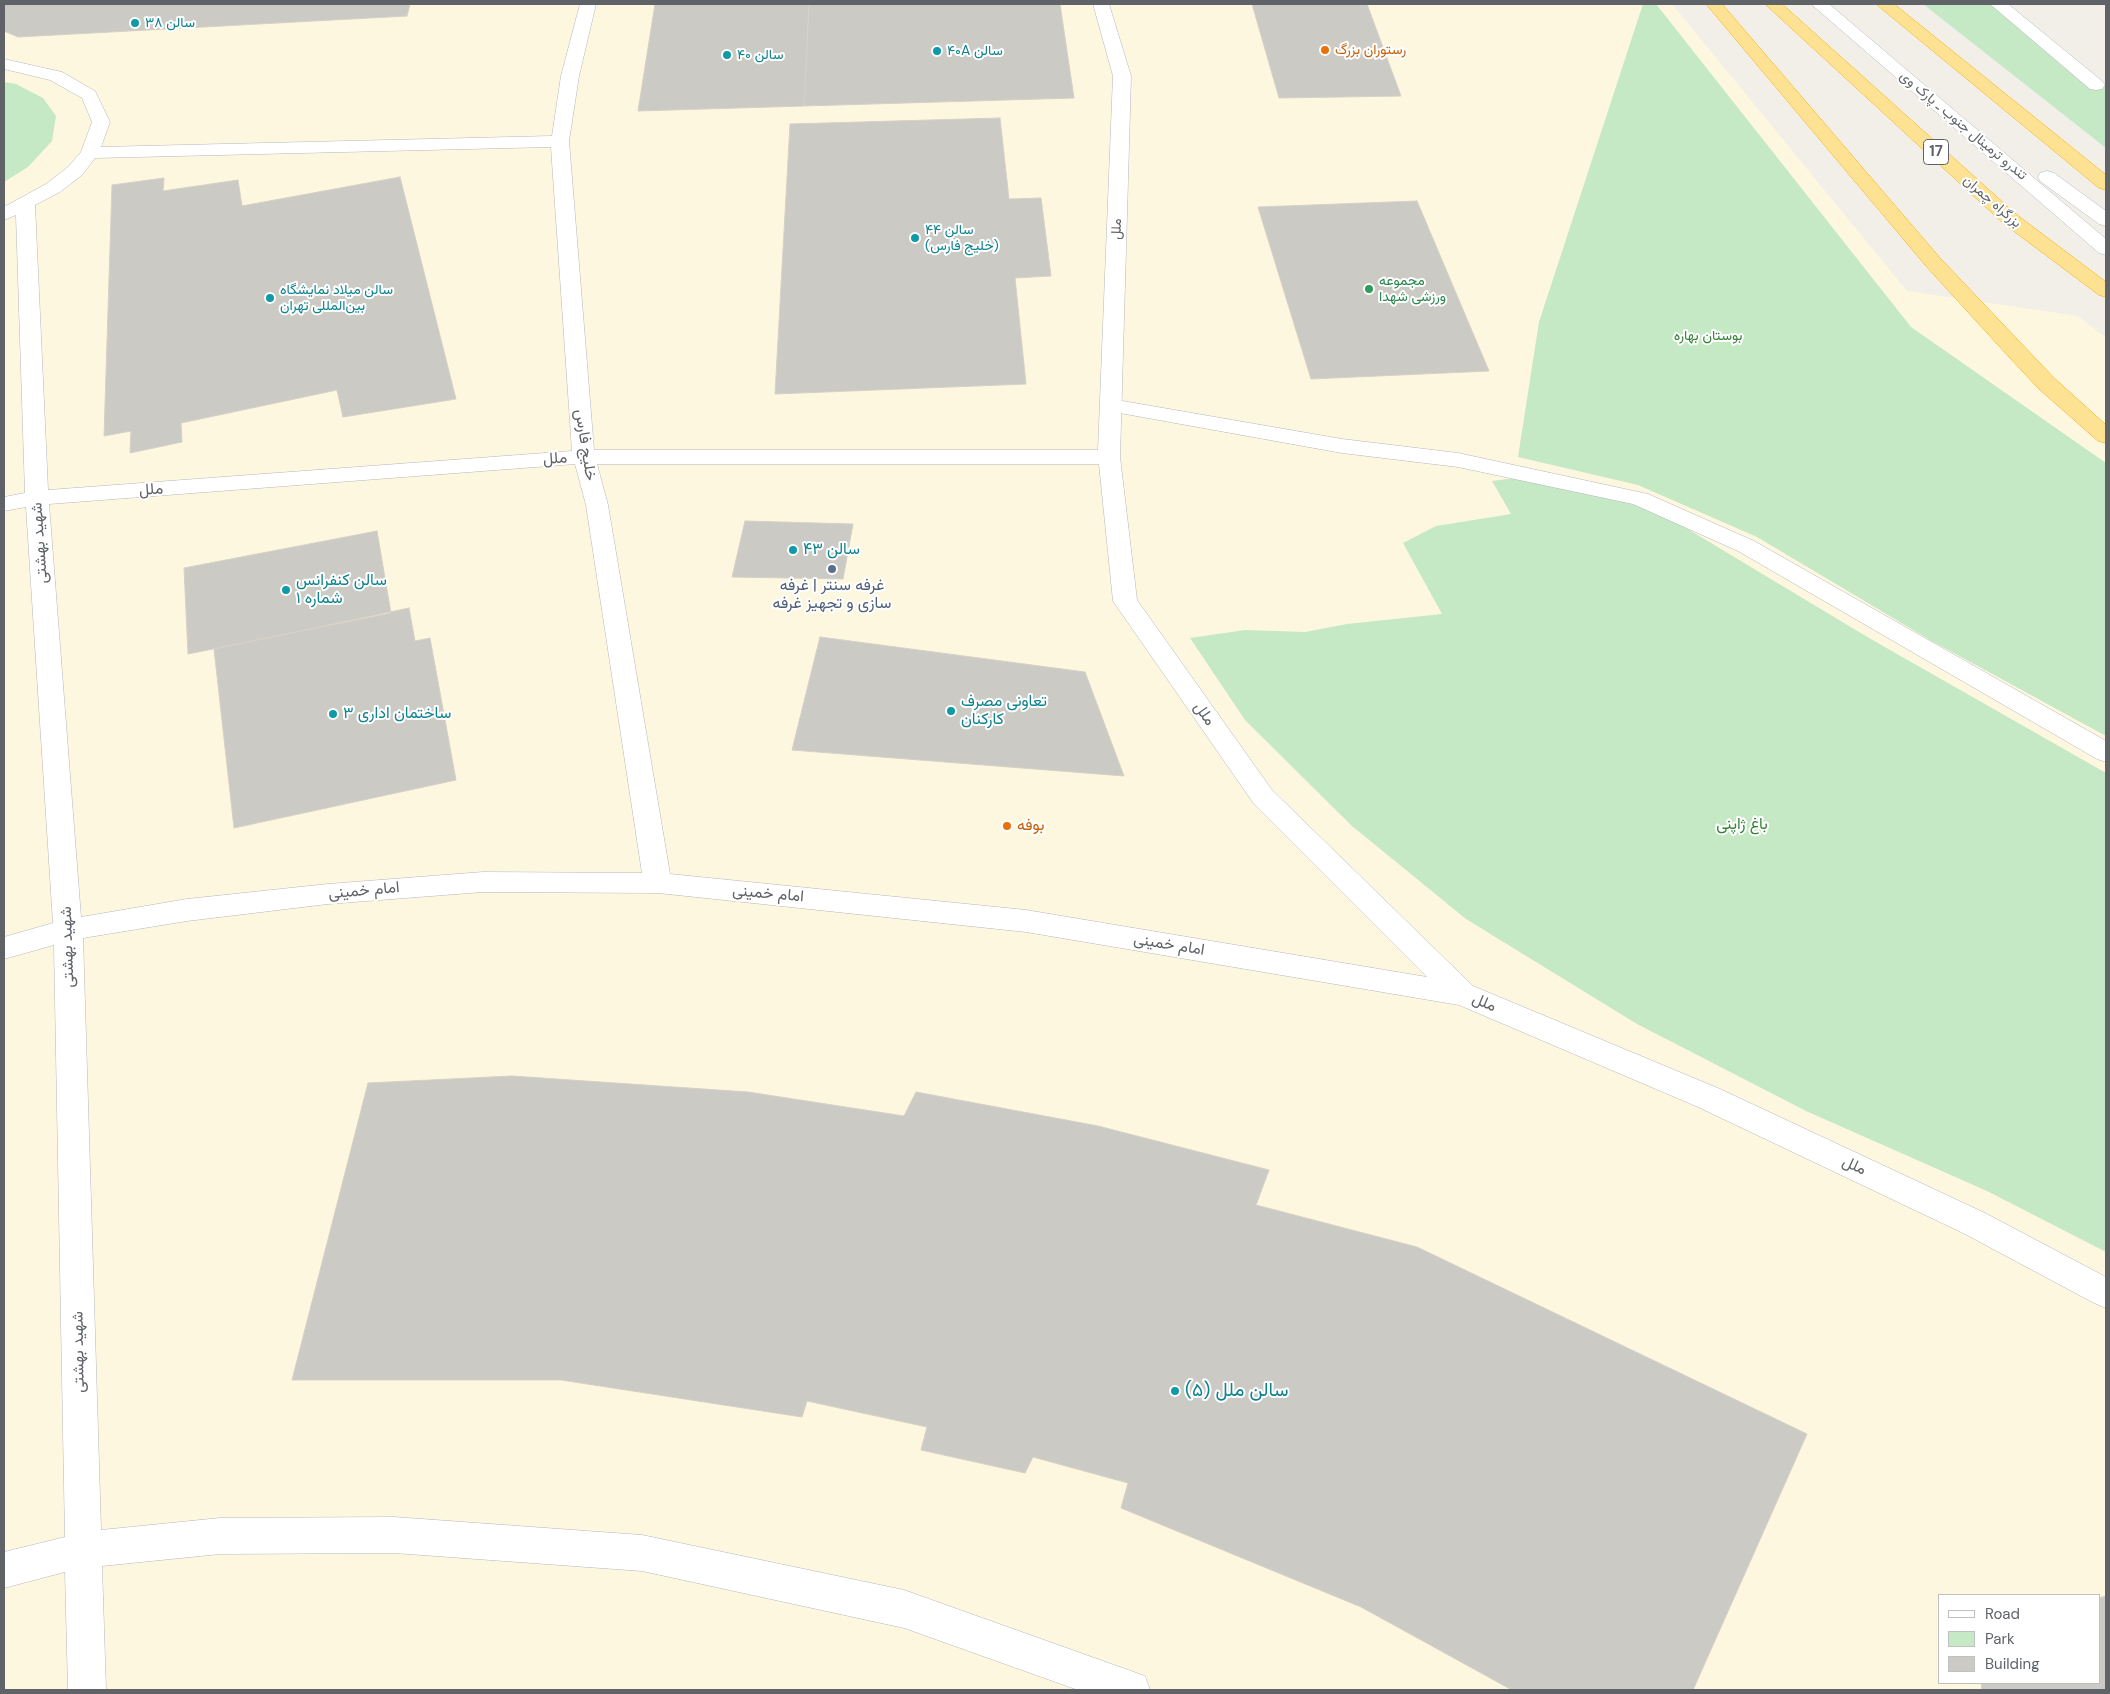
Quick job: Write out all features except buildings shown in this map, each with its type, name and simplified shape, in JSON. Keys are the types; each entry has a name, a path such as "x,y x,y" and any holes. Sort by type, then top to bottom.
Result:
{"highway":[{"path":"1714,4 1933,262 2012,349 2053,389 2106,436"},
{"name":"بزرگراه چمران","path":"1772,4 2010,219 2106,291"},
{"path":"1884,4 2106,184"}],"street":[{"name":"خلیج فارس","path":"588,4 570,76 560,141 576,365 584,457 596,505 658,883"},
{"name":"ملل","path":"1101,4 1122,76 1109,457 1125,601 1263,797 1464,994 1709,1098 1974,1223 2106,1293"},
{"name":"تندرو ترمینال جنوب ـ پارک وی","path":"1819,4 2106,249"},
{"path":"1840,4 2046,176 2106,220"},
{"path":"1998,4 2096,85"},
{"path":"4,64 56,76 89,95 101,122 90,154 75,171 53,188 15,209"},
{"path":"90,154 560,141"},
{"name":"شهید بهشتی","path":"15,209 68,930 86,1690"},
{"path":"1111,405 1342,446 1458,460 1640,499 1746,546 2106,753"},
{"name":"ملل","path":"4,504 37,498 584,457 1109,457"},
{"name":"امام خمینی","path":"4,948 68,930 187,910 328,894 483,882 658,883 1026,921 1464,994"},
{"name":"امام خمینی","path":"4,931 68,930"},
{"path":"4,1570 83,1550 220,1536 394,1535 642,1553 904,1609 1131,1690"}],"shaded area":[{"path":"4,4 1672,4 1907,291 2078,316 2106,338 2106,1690 4,1690"}],"green space":[{"name":"بوستان بهاره","path":"1643,4 1656,4 1911,327 2106,463 2106,736 1930,640 1757,537 1638,485 1518,457 1539,322"},
{"path":"1923,4 1998,4 2106,85 2106,148"},
{"path":"4,82 16,84 43,98 56,116 52,141 28,167 4,182"},
{"name":"باغ ژاپنی","path":"1546,474 1599,486 1666,516 1869,638 2106,773 2106,1252 1987,1191 1806,1111 1637,1024 1466,919 1352,826 1245,720 1190,638 1245,630 1305,632 1347,624 1442,614 1403,543 1436,526 1511,514 1492,481"}],"place":[{"name":"سالن ۳۸","path":"135,23"},
{"name":"رستوران بزرگ","path":"1325,50"},
{"name":"۴۰A سالن","path":"937,51"},
{"name":"سالن ۴۰","path":"727,55"},
{"name":"سالن ۴۴ (خلیج فارس)","path":"915,238"},
{"name":"مجموعه ورزشی شهدا","path":"1369,289"},
{"name":"سالن میلاد نمایشگاه بین‌المللی تهران","path":"270,298"},
{"name":"سالن ۴۳","path":"793,550"},
{"name":"غرفه سنتر | غرفه سازی و تجهیز غرفه","path":"832,569"},
{"name":"سالن کنفرانس شماره ۱","path":"286,590"},
{"name":"تعاونی مصرف کارکنان","path":"951,711"},
{"name":"ساختمان اداری ۳","path":"333,714"},
{"name":"بوفه","path":"1007,826"},
{"name":"(۵) سالن ملل","path":"1175,1391"}]}
